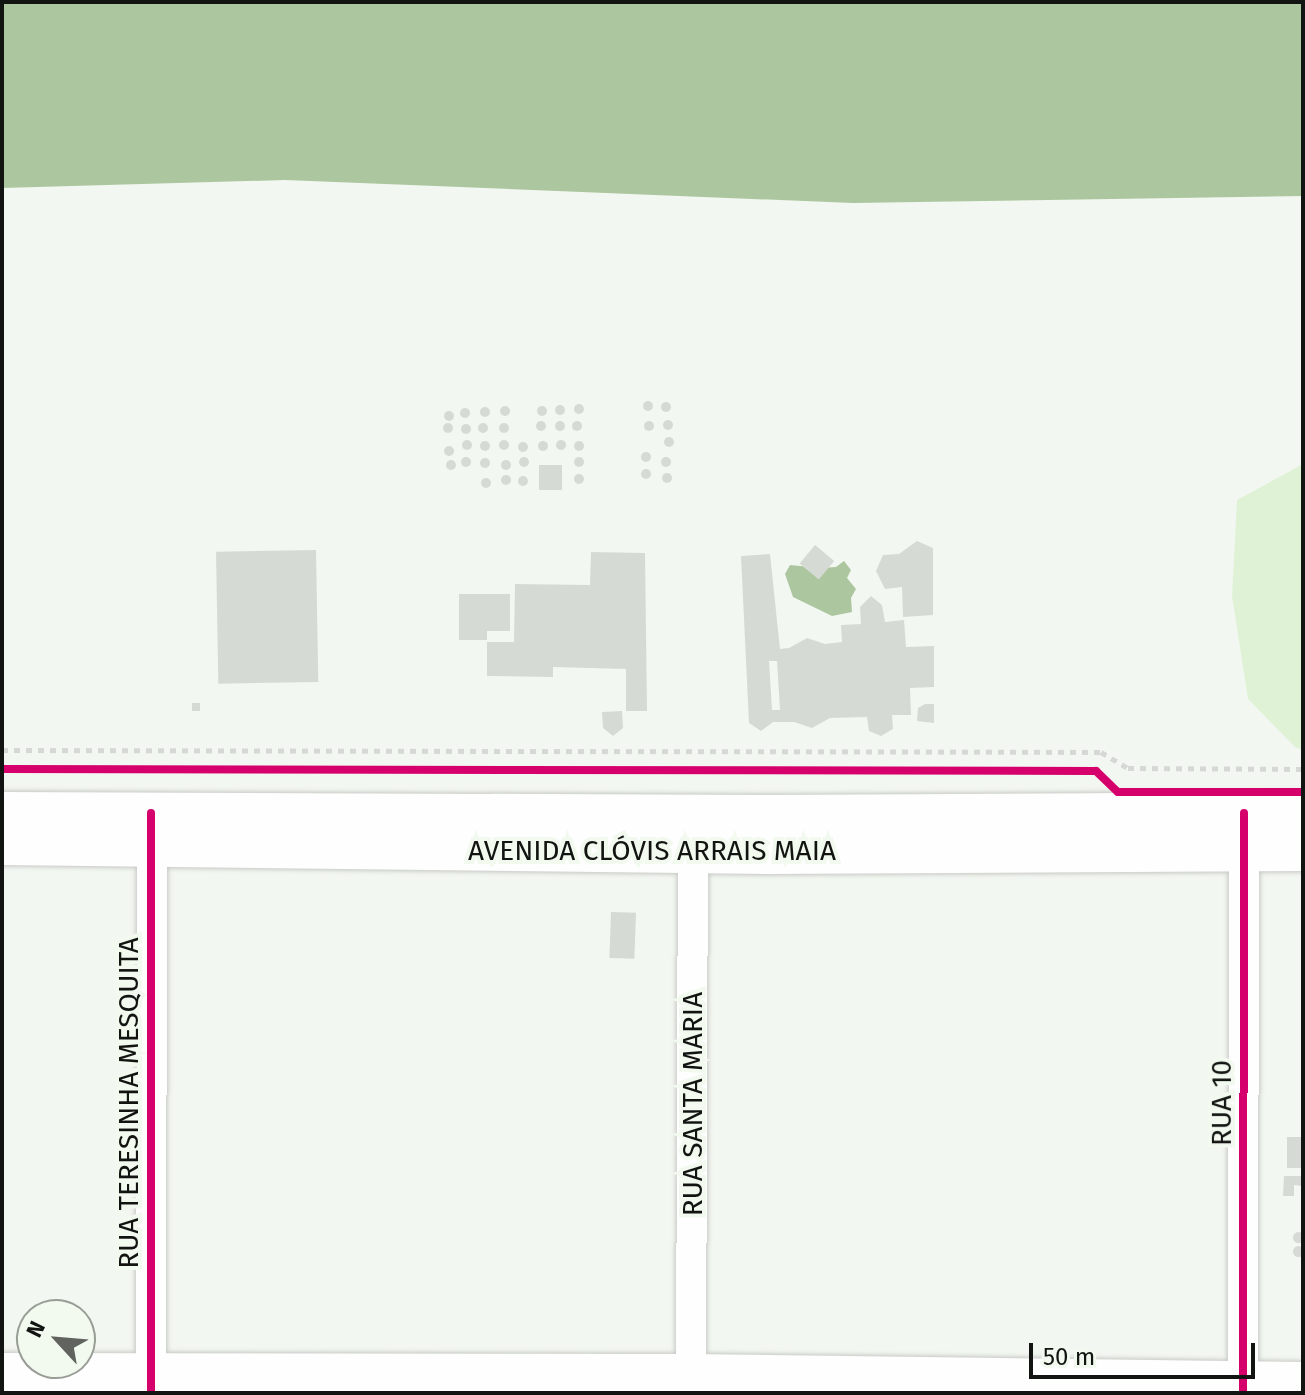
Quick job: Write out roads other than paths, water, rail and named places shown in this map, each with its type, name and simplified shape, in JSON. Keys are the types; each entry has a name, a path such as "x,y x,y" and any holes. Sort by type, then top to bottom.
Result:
{"main road":[{"name":"AVENIDA CLÓVIS ARRAIS MAIA","path":"2,813 152,828 235,849 693,833 1244,832 1303,850"},
{"name":"AVENIDA CLÓVIS ARRAIS MAIA","path":"1244,832 1303,813"},
{"name":"AVENIDA CLÓVIS ARRAIS MAIA","path":"2,844 152,828"},
{"path":"2,1375 151,1384 691,1384 1243,1389 1303,1384"}],"street":[{"name":"RUA TERESINHA MESQUITA","path":"151,1384 152,828"},
{"name":"RUA 10","path":"1243,1389 1244,832"},
{"name":"RUA SANTA MARIA","path":"691,1384 693,833"}]}
